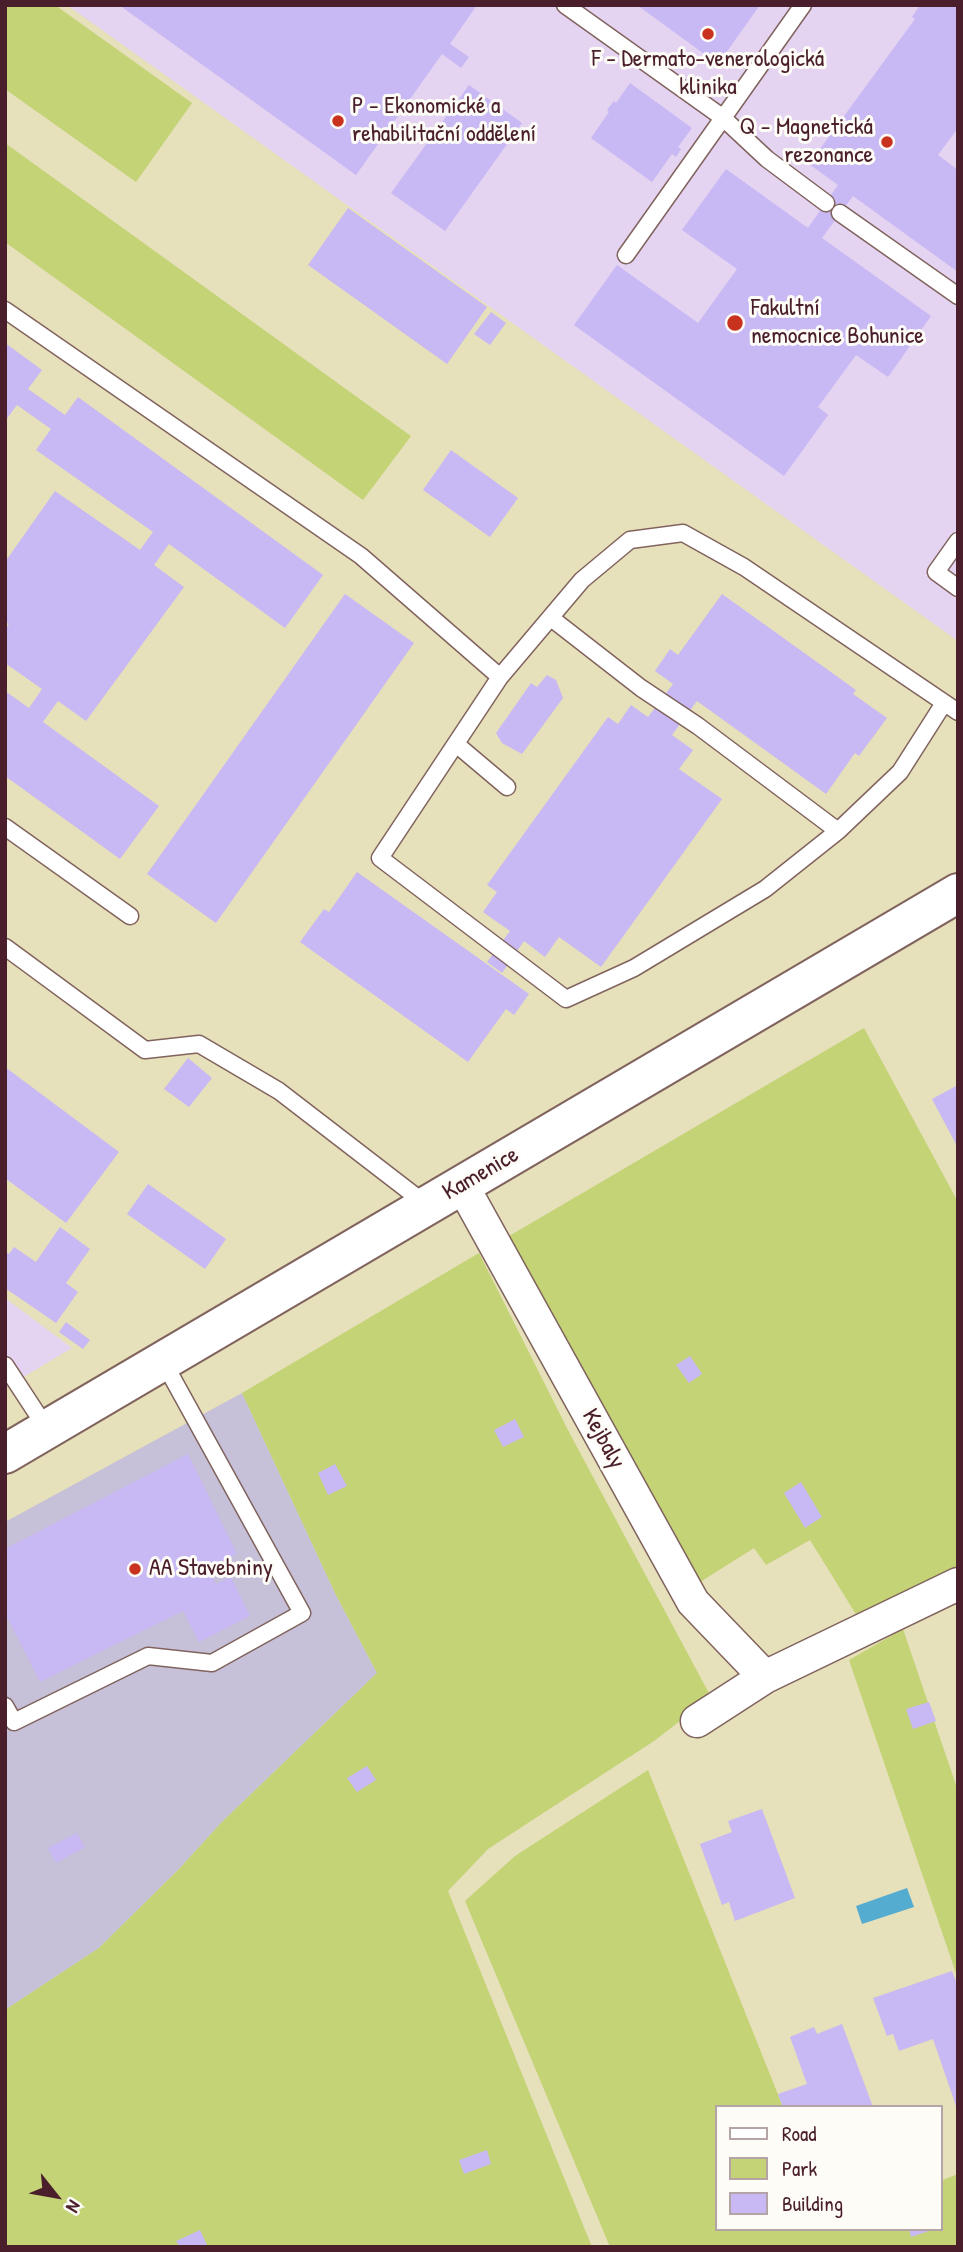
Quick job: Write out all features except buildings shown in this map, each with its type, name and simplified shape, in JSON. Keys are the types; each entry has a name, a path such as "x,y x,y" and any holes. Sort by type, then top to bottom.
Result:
{"street":[{"name":"Kamenice","path":"5,1454 958,893"},
{"name":"Kejbaly","path":"463,1185 693,1602 765,1677"},
{"path":"697,1721 765,1677 958,1584"}],"lane":[{"path":"565,5 723,117 767,159 825,203"},
{"path":"626,255 803,5"},
{"path":"840,213 958,296"},
{"path":"5,310 361,556 500,677"},
{"path":"683,533 744,567 951,708 900,772 838,831 765,889 635,968 566,999 380,858 500,677 551,618 582,580 630,540 683,533"},
{"path":"958,541 936,572 958,588"},
{"path":"551,618 838,831"},
{"path":"456,744 507,787"},
{"path":"5,827 130,916"},
{"path":"5,947 145,1050 199,1044 279,1091 427,1205"},
{"path":"5,1706 14,1722 148,1656 212,1663 302,1613 163,1361"},
{"path":"5,1365 47,1429"}],"shaded area":[{"name":"Fakultní nemocnice Bohunice","path":"67,5 958,5 958,641"},
{"path":"5,1298 72,1348 5,1388"},
{"path":"242,1393 336,1595 377,1673 221,1823 99,1948 5,2010 5,1522"}],"green space":[{"path":"9,5 55,5 192,103 136,182 5,89 5,11"},
{"path":"5,143 411,436 363,500 5,242"},
{"path":"864,1028 958,1202 958,1575 857,1616 810,1540 766,1565 754,1548 697,1584 504,1239"},
{"path":"479,1253 570,1434 711,1697 654,1741 488,1849 448,1891 592,2247 5,2247 5,2010 99,1948 221,1823 377,1673 336,1595 242,1393"},
{"path":"903,1629 958,1791 958,1979 849,1660"},
{"path":"648,1770 782,2105 715,2105 715,2231 942,2231 942,2180 958,2174 958,2247 610,2247 465,1901 515,1856"}],"water":[{"path":"907,1888 914,1907 862,1924 856,1906"}],"place":[{"name":"F - Dermato-venerologická klinika","path":"708,34"},
{"name":"P - Ekonomické a rehabilitační oddělení","path":"338,121"},
{"name":"Q - Magnetická rezonance","path":"887,142"},
{"name":"Fakultní nemocnice Bohunice","path":"735,323"},
{"name":"AA Stavebniny","path":"135,1569"}]}
